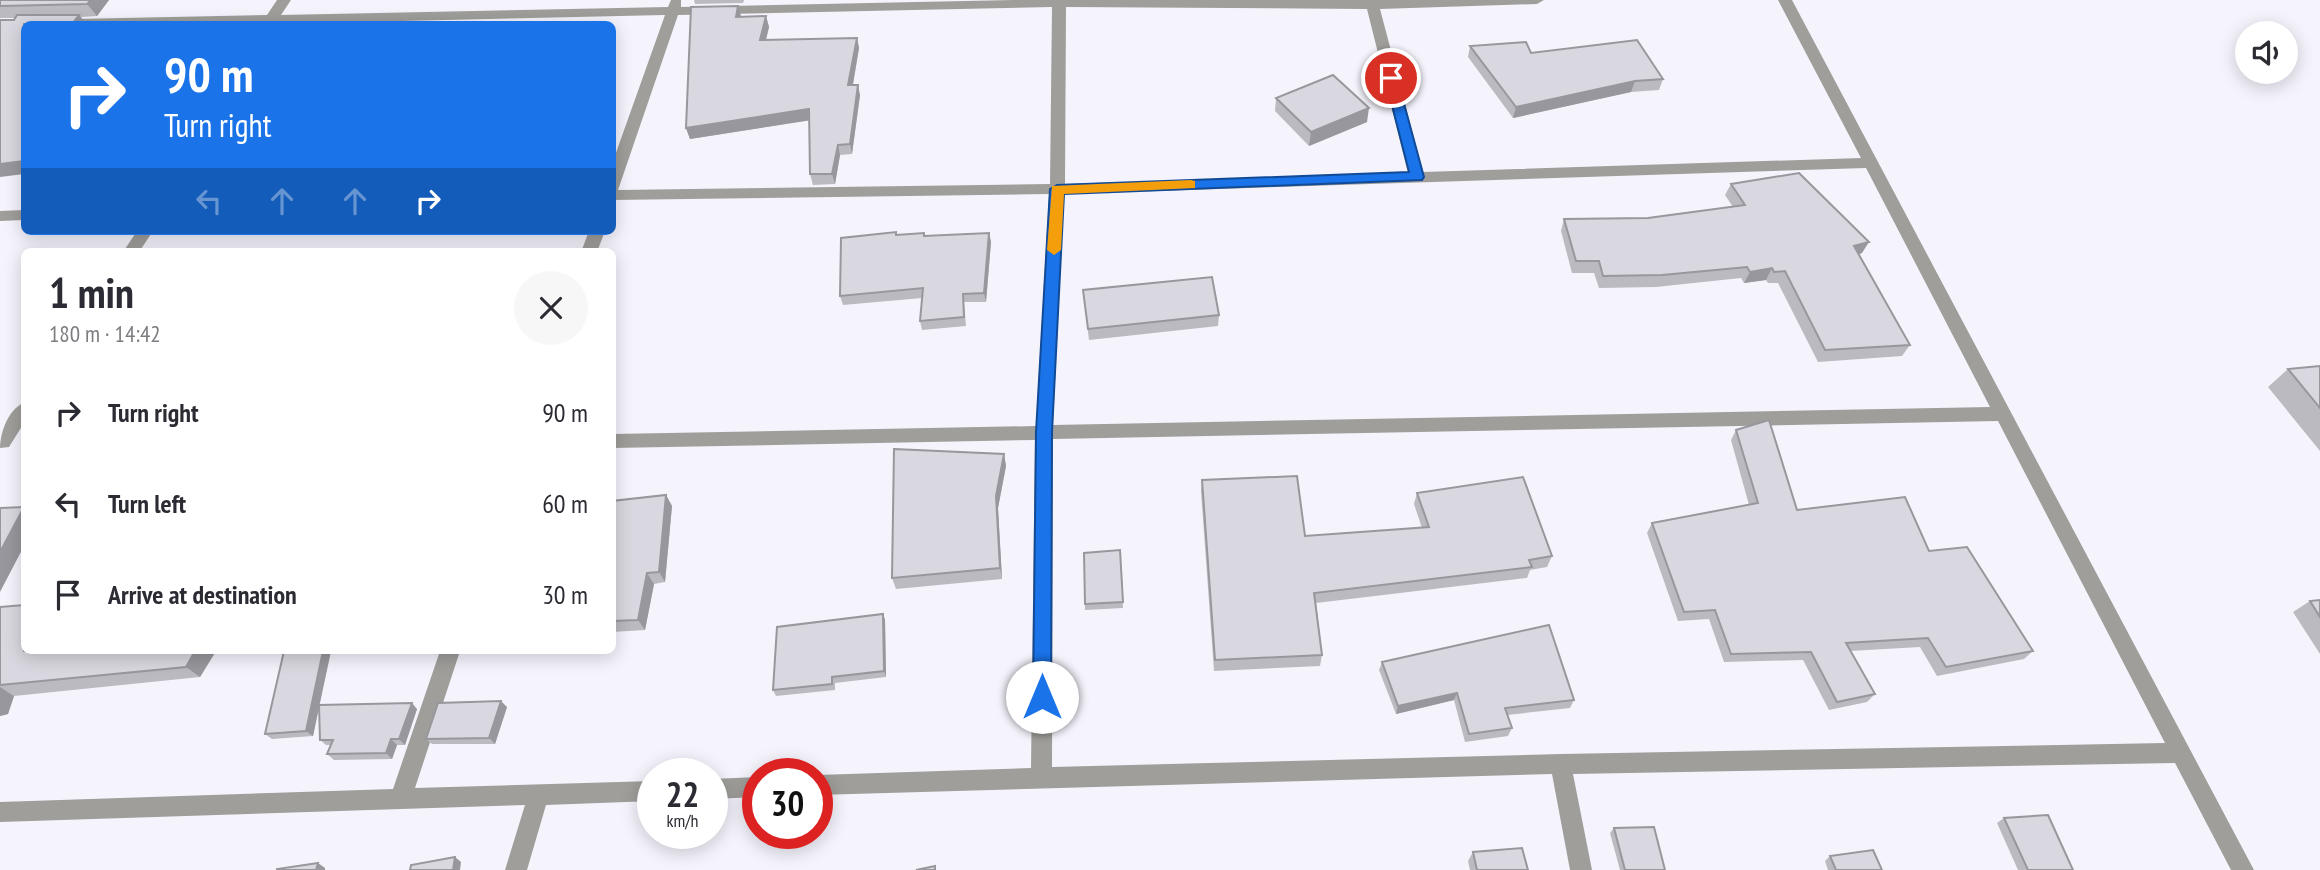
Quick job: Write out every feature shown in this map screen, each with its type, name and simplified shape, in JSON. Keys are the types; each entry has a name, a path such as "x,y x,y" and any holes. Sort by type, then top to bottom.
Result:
{"street":[{"path":"270,21 284,0"},
{"path":"270,21 675,6 1537,0"},
{"path":"1785,0 2243,870"},
{"path":"1371,2 1417,177"},
{"path":"1041,776 1044,432 1057,189 1059,3"},
{"path":"616,176 675,6"},
{"path":"616,195 1057,189 1871,163"},
{"path":"0,216 21,215"},
{"path":"616,442 2003,414"},
{"path":"2,442 21,415"},
{"path":"2,442 21,442"},
{"path":"401,798 449,654"},
{"path":"833,784 1041,776 2182,753"},
{"path":"1561,764 1581,870"},
{"path":"0,811 637,792"},
{"path":"516,870 538,796"}],"building":[{"path":"0,0 91,0 87,4 0,6"},
{"path":"738,6 736,17 766,16 760,40 857,38 848,85 858,85 850,144 838,145 832,174 810,174 809,109 686,128 691,7"},
{"path":"17,15 79,15 74,21 21,21 21,161 0,164 0,20 14,20"},
{"path":"1637,40 1663,79 1635,81 1516,107 1470,46 1526,42 1531,53"},
{"path":"1333,75 1369,108 1311,132 1276,98"},
{"path":"1799,173 1869,242 1854,246 1910,345 1825,350 1785,271 1774,272 1772,268 1750,272 1747,267 1662,275 1603,276 1599,261 1576,261 1564,219 1648,218 1745,205 1731,184"},
{"path":"896,232 896,235 924,233 924,236 989,233 984,293 963,294 964,317 920,321 923,288 840,296 841,238"},
{"path":"1212,277 1219,315 1088,329 1083,290"},
{"path":"2320,366 2320,408 2288,369"},
{"path":"1769,420 1797,510 1905,497 1929,551 1967,547 2033,651 1946,667 1928,638 1846,643 1875,694 1837,702 1811,652 1731,654 1715,610 1684,612 1652,523 1758,503 1736,430"},
{"path":"894,449 1004,454 996,496 1000,568 892,578"},
{"path":"1297,476 1305,536 1429,527 1417,493 1523,477 1552,556 1529,560 1532,567 1314,593 1322,655 1215,660 1202,480"},
{"path":"666,495 659,572 647,573 638,620 616,621 616,501"},
{"path":"21,507 21,513 0,552 0,508"},
{"path":"1120,550 1123,602 1085,604 1084,553"},
{"path":"2320,600 2320,617 2310,601"},
{"path":"21,605 21,654 193,654 186,667 0,685 0,607"},
{"path":"883,614 884,671 832,677 832,684 773,690 777,627"},
{"path":"1549,625 1574,700 1505,708 1512,728 1469,734 1457,693 1398,706 1382,662"},
{"path":"283,654 322,654 306,731 265,734"},
{"path":"501,701 489,738 426,739 438,703"},
{"path":"412,703 399,739 391,739 386,753 327,754 333,740 320,740 319,705"},
{"path":"2048,815 2073,870 2028,870 2004,818"},
{"path":"1654,827 1665,870 1625,870 1614,828"},
{"path":"1522,848 1528,870 1477,870 1473,852"},
{"path":"1873,850 1882,870 1836,870 1830,856"},
{"path":"455,857 453,870 410,870 411,865"},
{"path":"318,863 316,870 277,870 277,869"},
{"path":"935,866 935,870 916,870"}],"slow traffic":[{"path":"1054,250 1057,189 1191,184"}],"route":[{"path":"1042,697 1044,432 1057,189 1417,177 1391,78"}]}
